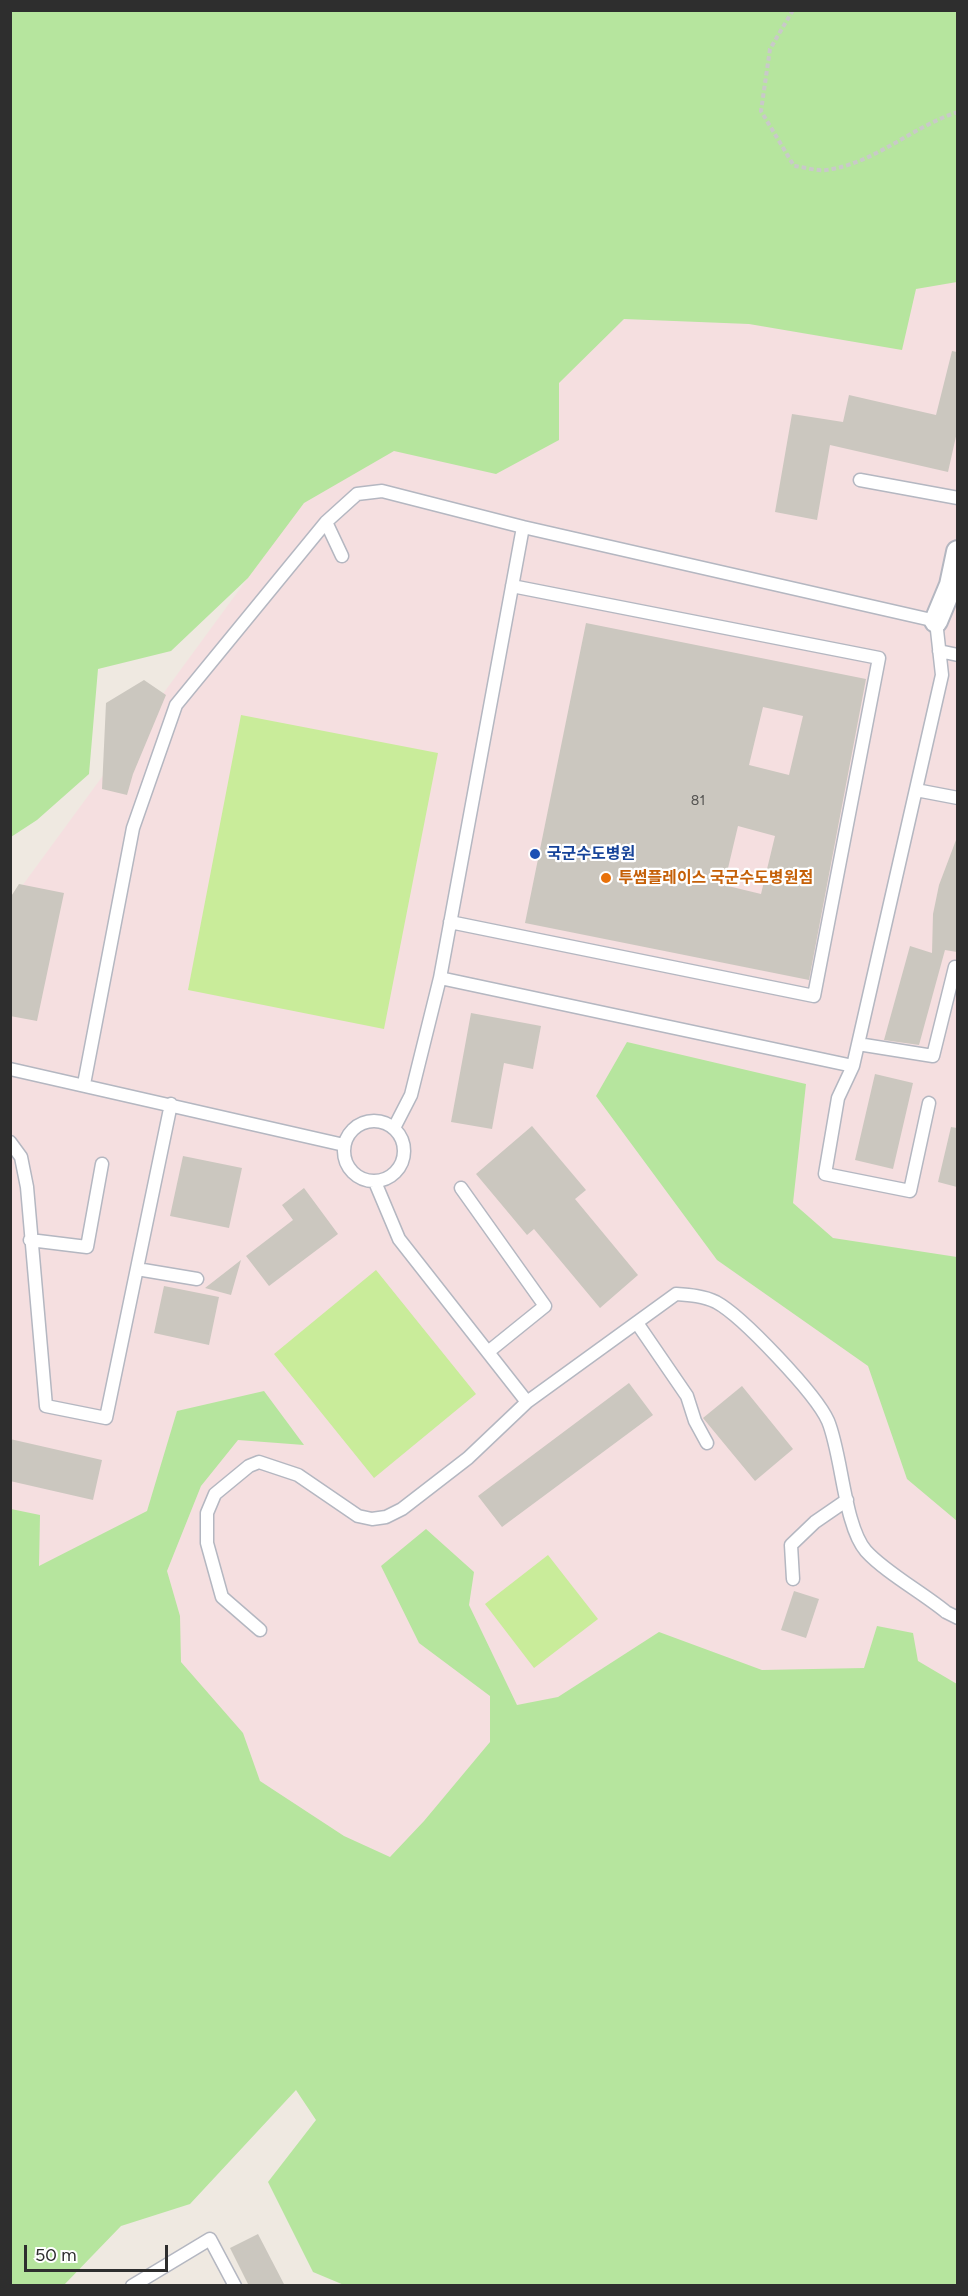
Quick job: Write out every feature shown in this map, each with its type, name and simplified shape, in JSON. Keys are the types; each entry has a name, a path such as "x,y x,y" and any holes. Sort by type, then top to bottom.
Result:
{"street":[{"path":"936,621 951,585 957,552"}],"lane":[{"path":"860,480 957,498"},
{"path":"84,1084 133,828 176,705 326,522 357,494 382,491 523,527 936,621 942,675 853,1066 838,1098 825,1174 910,1191 929,1102"},
{"path":"326,522 342,556"},
{"path":"394,1128 411,1095 440,978 523,527"},
{"path":"450,922 814,996 879,658 512,586"},
{"path":"939,651 957,655"},
{"path":"916,790 957,798"},
{"path":"858,1044 933,1056 955,967"},
{"path":"440,978 853,1066"},
{"path":"10,1069 344,1144"},
{"path":"10,1142 21,1157 27,1187 46,1406 106,1418 171,1104"},
{"path":"374,1120 394,1128 404,1146 402,1164 391,1176 375,1182 362,1179 353,1173 345,1161 344,1144 348,1135 364,1122 374,1120"},
{"path":"30,1240 87,1247 102,1164"},
{"path":"375,1182 399,1239 527,1402"},
{"path":"461,1188 545,1306 488,1352"},
{"path":"137,1269 197,1279"},
{"path":"260,1630 222,1597 207,1544 207,1513 211,1503 215,1494 237,1474 259,1462 278,1466 322,1490 358,1516 372,1519 386,1517 402,1509 468,1458 527,1402 676,1294 693,1295 716,1302 737,1318 819,1405 828,1421 847,1500 866,1551 957,1618"},
{"path":"636,1323 687,1396 695,1421 707,1443"},
{"path":"793,1579 790,1545 815,1522 847,1500"},
{"path":"132,2286 210,2239 235,2286"}],"path":[{"path":"793,10 770,49 761,111 794,166 826,170 867,157 938,118 957,112"}],"shaded area":[{"path":"957,139 957,2046 11,1922 11,901 264,556 342,436"}],"green space":[{"path":"11,10 957,11 957,282 916,289 902,350 749,324 624,319 559,383 559,440 496,474 394,451 304,503 248,578 171,651 98,669 89,774 37,820 11,837"},
{"path":"241,715 438,753 384,1029 188,990"},
{"path":"627,1042 806,1084 793,1203 833,1238 957,1257 957,1521 907,1479 868,1366 717,1260 596,1096"},
{"path":"376,1270 476,1394 374,1478 274,1354"},
{"path":"264,1391 304,1445 238,1440 201,1486 167,1571 180,1616 181,1662 243,1733 260,1781 344,1836 390,1857 424,1821 490,1742 490,1696 419,1643 381,1566 426,1529 474,1572 469,1605 517,1705 558,1697 659,1632 762,1670 864,1668 877,1626 913,1633 918,1661 957,1684 957,2285 344,2285 313,2272 268,2182 316,2120 296,2090 190,2204 121,2226 64,2285 11,2285 11,1509 40,1515 39,1566 147,1511 177,1411"},
{"path":"548,1555 598,1619 534,1668 485,1604"}],"building":[{"path":"952,351 957,352 957,432 948,472 830,445 817,520 775,512 792,414 843,422 849,395 936,415"},
{"path":"586,623 866,679 809,980 525,923","holes":["763,707 803,716 789,775 749,765","738,826 775,836 761,894 724,885"]},
{"path":"144,680 166,695 133,774 127,795 102,789 106,703"},
{"path":"956,840 957,952 945,950 919,1045 884,1040 910,946 932,953 933,914 939,885"},
{"path":"19,884 64,893 37,1021 10,1016 10,898"},
{"path":"471,1013 541,1026 533,1069 504,1063 492,1129 451,1122"},
{"path":"875,1074 913,1083 893,1169 855,1160"},
{"path":"532,1126 586,1190 575,1199 638,1275 600,1308 534,1229 527,1235 476,1174"},
{"path":"951,1127 957,1128 957,1187 938,1182"},
{"path":"183,1156 242,1168 229,1228 170,1216"},
{"path":"304,1188 338,1234 269,1286 246,1256 293,1220 282,1205"},
{"path":"241,1260 231,1295 205,1288"},
{"path":"164,1286 219,1297 209,1345 154,1333"},
{"path":"629,1383 653,1415 502,1527 478,1496"},
{"path":"742,1386 793,1449 755,1481 703,1418"},
{"path":"10,1439 102,1460 93,1500 10,1481"},
{"path":"794,1591 819,1599 806,1638 781,1630"},
{"path":"258,2234 285,2286 249,2286 230,2248"}],"place":[{"name":"국군수도병원","path":"535,854"},
{"name":"투썸플레이스 국군수도병원점","path":"606,878"}]}
